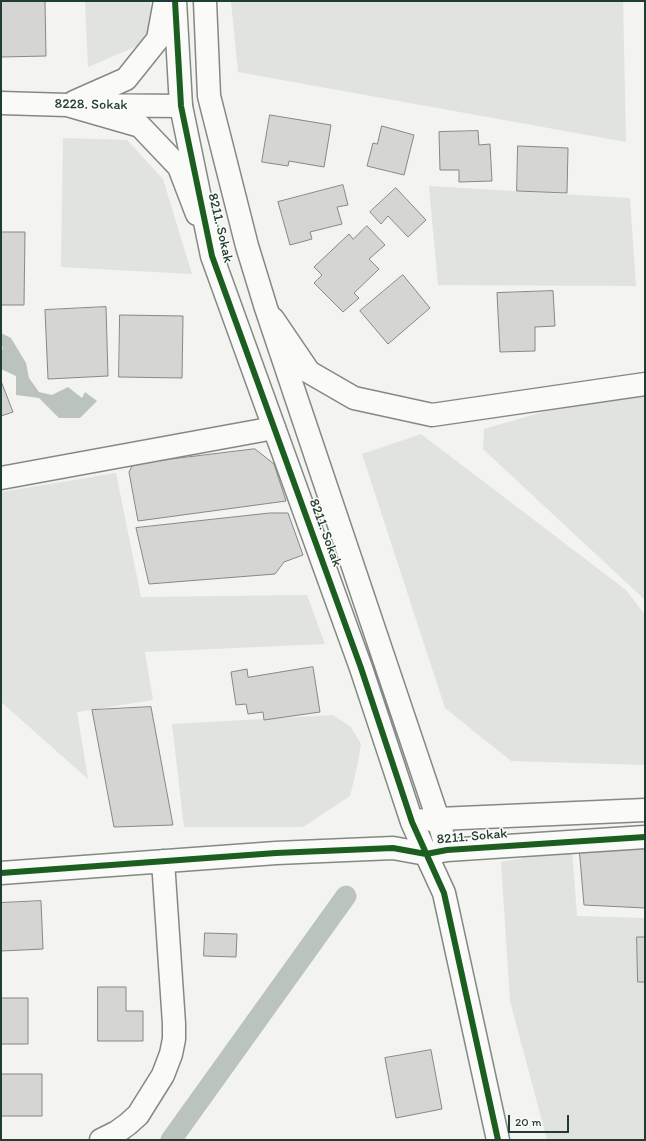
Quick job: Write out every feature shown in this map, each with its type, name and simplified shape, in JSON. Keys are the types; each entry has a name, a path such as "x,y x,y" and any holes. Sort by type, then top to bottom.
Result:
{"street":[{"path":"67,105 126,79 158,39 165,1"},
{"name":"8211. Sokak","path":"175,1 181,106 212,256 361,668 412,822 436,852 645,837"},
{"path":"205,1 209,96 247,246 266,308 438,819 436,852 498,1140"},
{"name":"8228. Sokak","path":"1,103 181,106"},
{"path":"67,105 140,126 155,141 179,167 212,256"},
{"path":"266,308 309,372 354,398 432,415 645,384"},
{"path":"1,478 274,428"},
{"path":"393,848 412,822 438,819 645,810"},
{"path":"1,873 163,861 393,848 436,852"},
{"path":"101,1140 117,1132 138,1115 163,1075 171,1054 174,1040 174,1024 163,861"}],"shaded area":[{"path":"85,1 150,1 153,23 142,44 88,67"},
{"path":"231,1 623,1 626,142 238,72"},
{"path":"63,138 127,140 163,179 192,274 61,267"},
{"path":"429,186 630,198 636,286 438,285"},
{"path":"1,333 11,338 26,363 29,378 39,392 52,395 68,387 82,398 85,392 97,401 80,418 59,418 39,398 16,395 16,376 1,369 1,352 3,348 1,343"},
{"path":"645,390 645,600 483,449 484,429 598,396"},
{"path":"421,434 626,590 645,615 645,765 511,761 445,708 362,454"},
{"path":"116,473 141,597 307,595 325,644 145,652 153,700 77,712 88,779 1,702 1,492"},
{"path":"333,715 351,727 361,744 350,796 303,827 184,827 172,724"},
{"path":"572,850 577,916 645,918 645,1140 547,1140 510,1001 501,862"}],"building":[{"path":"1,1 45,1 46,56 1,57"},
{"path":"270,115 331,125 324,167 289,161 288,166 262,162"},
{"path":"382,126 414,135 404,175 367,166 373,143 377,144"},
{"path":"478,131 479,145 490,144 492,181 459,182 459,170 440,170 439,132"},
{"path":"518,146 568,148 567,193 517,191"},
{"path":"343,185 348,205 337,207 342,224 310,232 312,239 290,245 278,202"},
{"path":"396,188 426,220 408,237 388,216 381,224 370,212"},
{"path":"367,226 385,245 369,259 379,269 354,293 359,298 343,312 314,283 322,275 314,267 349,234 353,239"},
{"path":"1,232 25,232 24,305 1,305"},
{"path":"403,275 430,308 388,344 360,311"},
{"path":"553,291 555,326 535,327 535,351 500,352 497,293"},
{"path":"106,307 108,376 48,379 45,310"},
{"path":"120,315 183,316 182,378 119,377"},
{"path":"1,381 13,412 1,416"},
{"path":"255,449 274,464 286,501 138,521 129,472 133,464"},
{"path":"270,513 288,513 303,555 284,562 275,574 149,584 136,528"},
{"path":"313,667 320,712 264,720 263,712 248,714 246,704 236,705 231,672 247,669 248,677"},
{"path":"151,707 173,825 114,827 92,710"},
{"path":"645,841 645,908 584,905 579,847"},
{"path":"41,901 43,949 1,951 1,903"},
{"path":"205,933 237,934 236,957 204,956"},
{"path":"637,937 645,937 645,982 638,982"},
{"path":"98,987 126,987 126,1011 143,1011 143,1041 98,1041"},
{"path":"1,998 28,998 28,1044 1,1044"},
{"path":"431,1050 442,1109 396,1118 385,1058"},
{"path":"1,1074 42,1074 42,1116 1,1116"}],"waterway":[{"path":"171,1140 346,896"}],"cycle path":[{"path":"175,1 181,106 212,256 361,668 412,822 444,893 498,1140"},
{"path":"1,873 276,853 393,848 426,854 447,850 645,837"}]}
